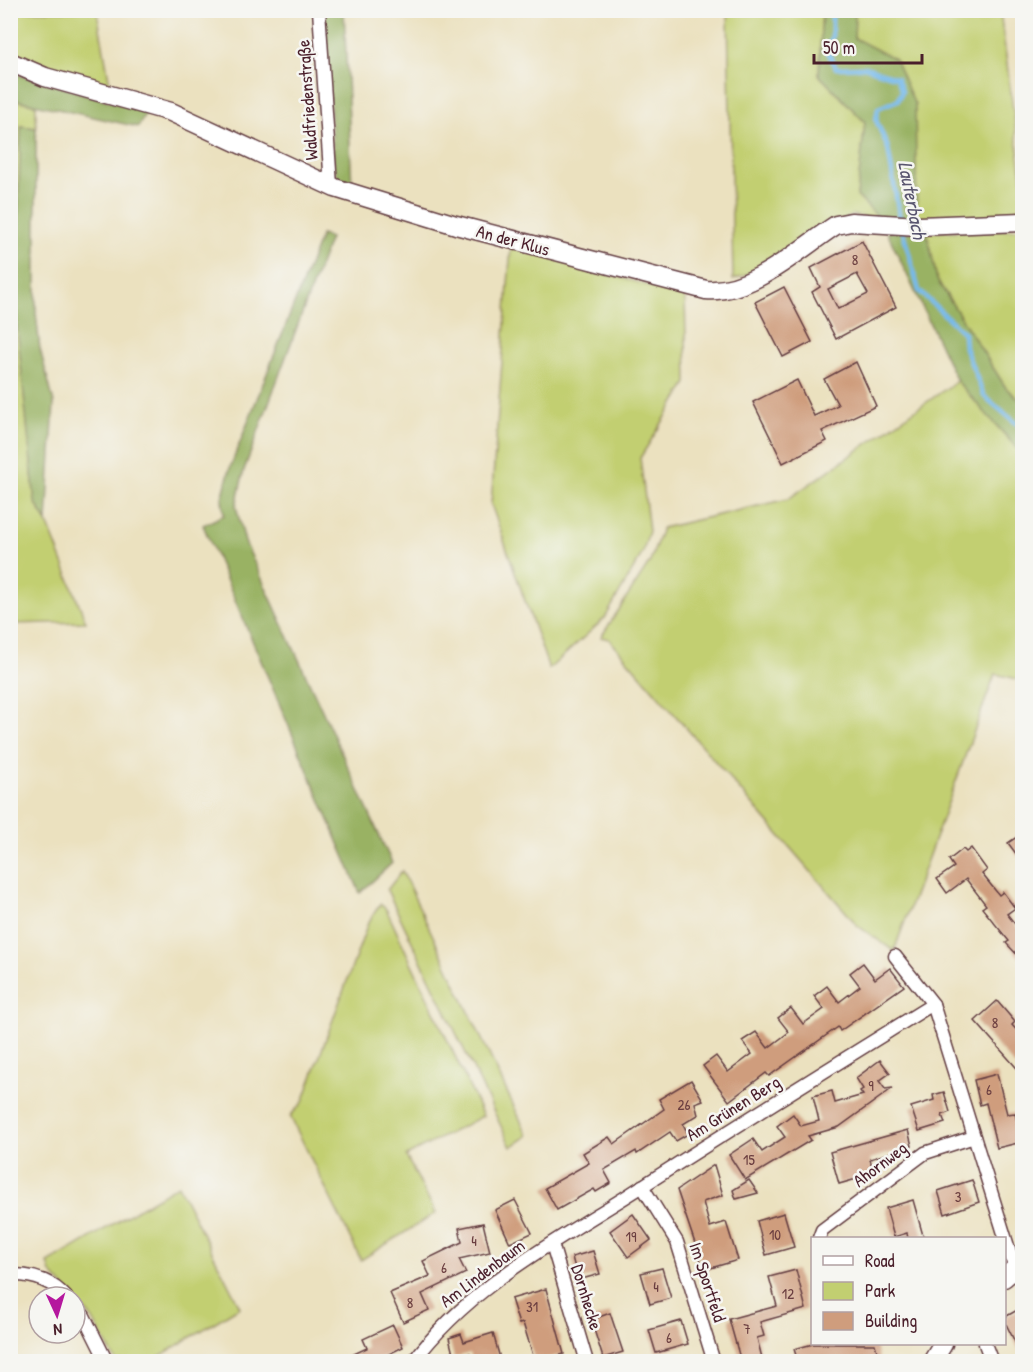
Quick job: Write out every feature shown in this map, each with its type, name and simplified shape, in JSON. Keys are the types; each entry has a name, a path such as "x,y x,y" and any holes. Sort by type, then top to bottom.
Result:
{"street":[{"name":"Waldfriedenstraße","path":"319,10 331,186"},
{"name":"An der Klus","path":"10,62 45,77 171,112 331,186 456,225 685,286 717,291 747,284 769,272 836,225 850,222 919,226 1023,222"},
{"path":"895,956 933,1004 1004,1237"},
{"name":"Am Grünen Berg","path":"552,1244 933,1004"},
{"name":"Ahornweg","path":"820,1237 822,1230 925,1153 974,1137"},
{"name":"Im Sportfeld","path":"642,1186 677,1242 714,1362"},
{"path":"1006,1243 1014,1270"},
{"name":"Am Lindenbaum","path":"413,1362 445,1323 476,1294 552,1244"},
{"name":"Dornhecke","path":"552,1244 587,1362"},
{"path":"10,1275 23,1275 50,1285"},
{"path":"87,1322 107,1362"},
{"path":"932,1362 943,1345"},
{"path":"985,1345 992,1362"}],"green space":[{"path":"10,11 97,11 110,85 45,71 11,52"},
{"path":"324,11 344,11 352,188 339,180 334,166"},
{"path":"728,11 822,11 819,75 865,122 857,196 881,220 852,215 760,270 733,280"},
{"path":"822,11 855,11 854,38 895,59 915,105 917,220 881,220 857,196 865,122 819,75"},
{"path":"855,11 1000,11 1022,178 1022,217 917,220 854,38"},
{"path":"11,71 147,112 138,127 12,99"},
{"path":"12,99 36,105 36,128 21,126 15,306 35,502 47,522 86,622 11,624"},
{"path":"21,126 36,128 36,313 40,349 54,403 47,522 35,502 15,306"},
{"path":"1022,229 1022,402 1006,388 937,280 927,232"},
{"path":"887,232 927,232 937,280 1006,388 1022,402 1022,454 957,381"},
{"path":"321,235 330,238 244,470 236,506 245,542 392,863 360,893 203,525 224,515 222,499 230,468"},
{"path":"511,246 685,296 687,383 640,458 649,531 643,552 605,618 549,669 491,504"},
{"path":"957,381 1022,454 1022,680 995,674 894,951 858,926 609,639 601,637 650,562 662,528 788,499"},
{"path":"402,871 528,1136 511,1147 387,890"},
{"path":"380,904 386,909 483,1116 406,1156 436,1213 361,1260 290,1116 303,1102 368,923"},
{"path":"178,1185 240,1307 152,1361 116,1361 87,1313 87,1285 62,1285 51,1273 48,1263"}],"building":[{"path":"862,241 896,307 836,339 812,292 820,287 811,268","holes":["857,274 868,294 838,309 828,289"]},
{"path":"784,287 812,342 783,357 755,302"},
{"path":"856,362 876,406 822,431 827,441 783,463 753,402 797,380 814,416 838,405 824,379"},
{"path":"1023,833 1023,863 1008,843"},
{"path":"971,848 987,870 982,874 999,895 1003,892 1015,908 1007,914 1023,934 1023,961 1006,943 1009,941 982,908 986,905 966,879 947,893 937,879 954,867 949,860 963,849 966,852"},
{"path":"863,963 875,979 890,968 904,986 840,1031 838,1027 769,1076 766,1073 729,1101 703,1066 716,1056 728,1072 752,1054 742,1041 756,1032 768,1048 789,1032 778,1018 791,1008 803,1024 824,1009 814,996 827,986 839,1002 860,986 850,973"},
{"path":"997,1001 1015,1022 1012,1025 1023,1037 1023,1075 975,1021"},
{"path":"880,1060 890,1073 879,1081 885,1089 893,1088 839,1127 808,1136 811,1140 745,1180 729,1155 753,1139 762,1152 785,1137 777,1126 793,1114 801,1126 819,1121 813,1096 832,1091 835,1103 863,1095 860,1091 863,1089 856,1078"},
{"path":"997,1074 1007,1114 1015,1113 1022,1142 997,1148 986,1103 980,1105 974,1080"},
{"path":"691,1080 703,1100 695,1103 698,1115 683,1124 688,1134 676,1141 670,1132 637,1154 636,1151 604,1170 611,1183 596,1192 594,1189 557,1210 545,1188 589,1163 583,1153 609,1137 614,1144 664,1109 659,1099"},
{"path":"944,1092 950,1112 942,1115 945,1123 919,1131 911,1107 934,1100 933,1095"},
{"path":"908,1130 912,1146 870,1159 874,1174 839,1184 830,1152"},
{"path":"714,1165 723,1195 703,1202 710,1227 726,1222 738,1260 704,1270 677,1190"},
{"path":"749,1180 758,1193 736,1199 733,1190"},
{"path":"972,1180 979,1202 945,1214 938,1191"},
{"path":"515,1200 532,1233 510,1243 495,1210"},
{"path":"913,1200 923,1237 908,1237 907,1233 894,1237 886,1208"},
{"path":"784,1213 794,1247 766,1255 757,1221"},
{"path":"633,1214 651,1240 628,1257 610,1231"},
{"path":"483,1223 490,1252 459,1259 466,1273 422,1294 429,1310 403,1322 390,1293 430,1276 423,1261 462,1242 459,1228"},
{"path":"593,1251 600,1274 578,1280 572,1257"},
{"path":"662,1268 671,1298 650,1304 641,1273"},
{"path":"796,1270 806,1309 760,1322 764,1336 757,1338 763,1362 741,1362 729,1319 777,1306 769,1277"},
{"path":"546,1289 564,1354 535,1362 523,1323 519,1324 511,1299"},
{"path":"1019,1309 1023,1316 1023,1358 1006,1324 1006,1316"},
{"path":"610,1313 623,1352 603,1358 591,1320"},
{"path":"681,1321 688,1344 656,1353 649,1330"},
{"path":"393,1325 403,1347 373,1362 337,1362 367,1348 363,1339"},
{"path":"493,1333 501,1362 473,1362 470,1353 454,1358 449,1338 461,1334 464,1342"},
{"path":"811,1345 875,1345 880,1362 798,1362 794,1349"}],"waterway":[{"name":"Lauterbach","path":"832,10 832,37 827,50 836,68 865,67 897,78 902,91 898,100 878,108 876,120 888,148 900,220"},
{"name":"Lauterbach","path":"902,228 919,291 964,333 965,348 984,396 1022,428"}]}
